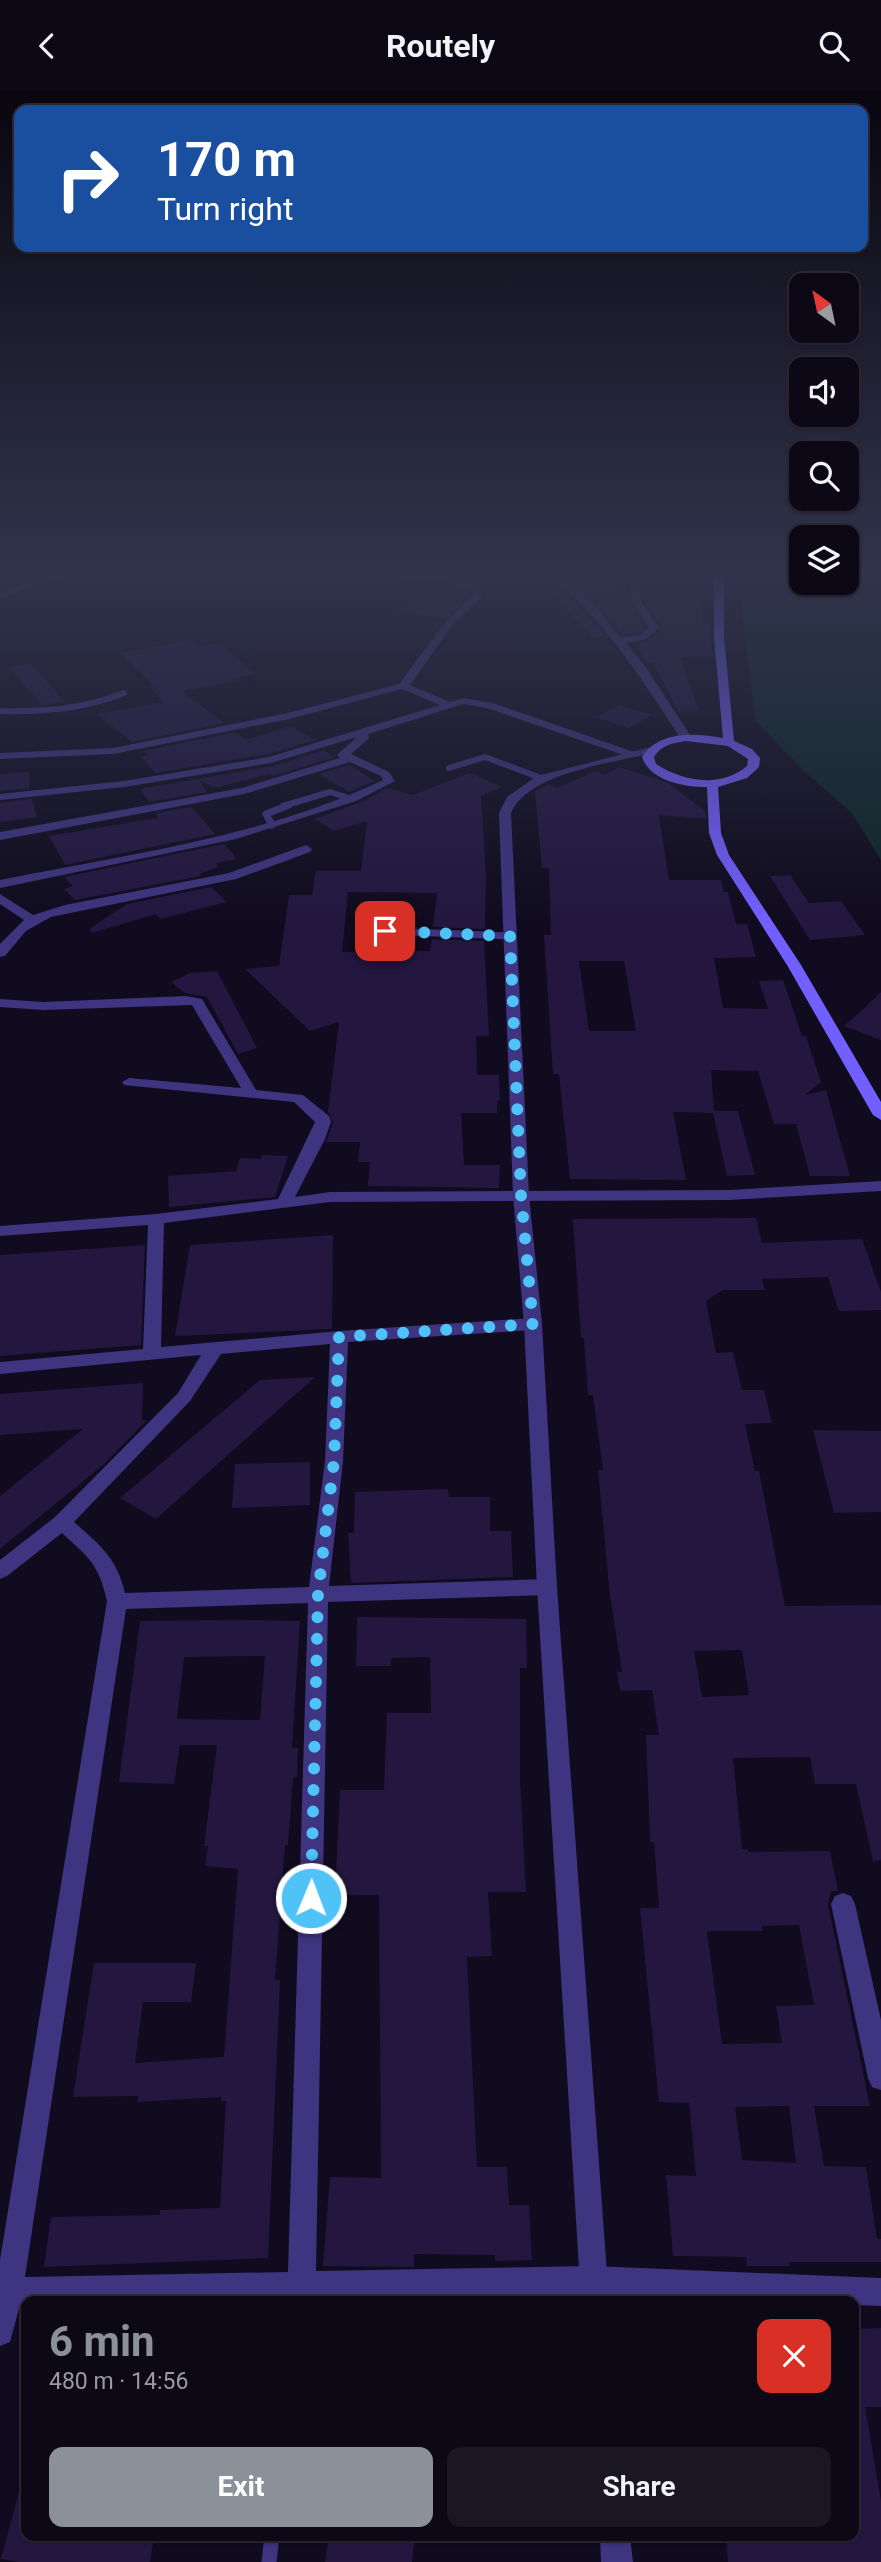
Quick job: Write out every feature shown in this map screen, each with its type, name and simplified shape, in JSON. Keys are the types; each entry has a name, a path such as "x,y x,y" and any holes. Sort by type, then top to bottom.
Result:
{"main road":[{"path":"724,690 729,743"},
{"path":"686,738 729,743 754,758 753,767 736,779 712,782 682,781 664,775 648,762 642,753 667,742 686,738"},
{"path":"712,782 715,832 723,855 794,965 881,1115"}],"street":[{"path":"0,756 113,751 173,741 289,716 387,690"},
{"path":"414,690 447,704"},
{"path":"655,690 686,738"},
{"path":"0,797 124,785 211,772 271,759 463,701 489,705 642,753"},
{"path":"0,884 232,836 352,799 389,781 385,774 343,755 373,730"},
{"path":"594,2291 547,1587 533,1324 521,1195 505,813 511,799 541,778 642,753"},
{"path":"0,836 244,791 349,759"},
{"path":"0,953 19,929 32,920 89,904 247,873 306,849"},
{"path":"0,898 32,920"},
{"path":"0,1003 43,1006 186,1000 197,1002 251,1093"},
{"path":"129,1082 298,1098 321,1116 323,1122 284,1203"},
{"path":"0,1231 156,1219 330,1198 729,1195 881,1186"},
{"path":"152,1356 156,1219"},
{"path":"0,1368 339,1337 533,1324"},
{"path":"301,2293 318,1594 334,1461 339,1337"},
{"path":"0,1571 62,1521 184,1397 214,1350"},
{"path":"0,2332 9,2291 117,1601 110,1572 96,1553 62,1521"},
{"path":"117,1601 547,1587"},
{"path":"843,1904 881,2078"},
{"path":"9,2291 881,2292"},
{"path":"615,2541 617,2562"}],"lane":[{"path":"0,711 57,712 98,704 124,693"},
{"path":"449,768 485,757 541,778"},
{"path":"360,930 510,936"},
{"path":"269,2562 271,2541"}],"green space":[{"path":"752,690 881,690 881,860 852,813 804,771 755,720"}],"building":[{"path":"29,690 55,690 65,702 42,705"},
{"path":"153,690 186,690 182,691 224,723 132,742 97,714 163,702"},
{"path":"668,690 692,690 699,711 678,711"},
{"path":"620,705 652,715 629,728 596,717"},
{"path":"290,726 316,740 268,754 155,773 141,757 149,755 143,751 236,732 246,740"},
{"path":"324,750 335,757 273,776 270,774 214,788 199,780 207,792 149,802 140,789 272,766"},
{"path":"349,765 375,781 349,792 319,774"},
{"path":"619,767 668,783 705,811 706,819 659,815 669,880 721,880 724,892 728,892 736,924 747,924 756,957 714,958 723,1008 768,1009 759,981 783,980 821,1082 805,1095 826,1090 850,1176 810,1176 796,1124 774,1124 758,1071 711,1070 714,1111 738,1111 755,1175 727,1176 713,1113 673,1112 686,1180 570,1179 559,1074 553,1074 544,935 551,935 549,868 542,868 535,791 549,784 558,788 595,771 605,775","holes":["579,961 624,961 636,1031 589,1031"]},
{"path":"29,772 29,788 0,791 0,774"},
{"path":"470,773 502,787 481,796 486,874 485,929 433,927 437,893 348,892 342,952 430,951 432,939 484,941 489,1036 476,1036 477,1075 499,1075 500,1100 497,1101 497,1113 461,1113 464,1165 500,1165 499,1188 368,1186 370,1162 358,1162 360,1142 326,1142 333,1123 328,1112 339,1022 310,1031 245,969 279,966 289,895 312,895 316,871 361,871 367,821 334,831 315,819 364,801 387,788 413,795"},
{"path":"32,799 37,817 0,822 0,803"},
{"path":"192,807 215,834 65,865 49,836 158,818 156,813"},
{"path":"224,844 237,859 216,863 218,867 199,874 201,876 75,900 64,889 73,886 64,877"},
{"path":"790,875 809,903 841,901 865,935 810,940 770,876"},
{"path":"211,887 227,902 160,919 156,914 92,933 90,928 127,904"},
{"path":"217,971 257,1048 238,1054 207,997 185,993 171,982 190,973"},
{"path":"881,992 881,1040 844,1026 858,1014"},
{"path":"262,1155 288,1156 275,1197 169,1207 168,1176 236,1171 240,1158 261,1159"},
{"path":"756,1218 762,1243 862,1239 881,1292 881,1310 839,1311 828,1277 762,1279 765,1290 723,1290 706,1301 716,1353 733,1352 742,1390 764,1390 772,1423 745,1424 755,1471 759,1471 785,1606 881,1605 881,1860 873,1861 856,1784 815,1784 810,1757 733,1758 742,1849 748,1849 748,1852 830,1851 838,1891 831,1891 828,1905 870,2106 814,2106 824,2166 866,2167 877,2239 881,2239 881,2262 789,2262 790,2266 747,2266 746,2257 673,2256 666,2175 696,2176 689,2103 659,2102 640,1908 659,1908 654,1842 650,1842 646,1735 659,1735 652,1690 620,1691 617,1672 622,1672 610,1596 598,1470 603,1470 593,1395 588,1395 584,1338 581,1338 573,1219","holes":["742,1650 749,1695 702,1697 694,1651","799,1925 814,2005 776,2006 782,2043 722,2044 707,1931 762,1931 762,1926","789,2106 796,2163 742,2160 735,2107"]},
{"path":"333,1235 332,1329 175,1336 190,1245"},
{"path":"145,1245 141,1345 0,1356 0,1255"},
{"path":"315,1377 156,1519 120,1498 260,1380"},
{"path":"143,1383 142,1420 147,1420 102,1466 0,1549 0,1496 83,1429 0,1435 0,1394"},
{"path":"813,1430 881,1431 881,1512 834,1513"},
{"path":"310,1462 310,1505 232,1508 235,1464"},
{"path":"448,1489 449,1497 490,1497 490,1531 511,1531 513,1577 351,1583 348,1533 354,1533 355,1492"},
{"path":"357,1617 526,1619 527,1668 520,1668 520,1779 526,1892 488,1892 492,1956 467,1957 477,2167 507,2167 509,2205 529,2205 532,2260 495,2261 495,2255 414,2254 414,2267 323,2266 330,2177 381,2178 379,1895 335,1895 340,1790 384,1790 387,1713 431,1713 430,1657 391,1658 391,1666 356,1666"},
{"path":"140,1621 300,1621 292,1748 298,1748 297,1777 293,1778 288,1845 285,1845 275,1980 280,1980 268,2258 44,2267 51,2217 160,2215 160,2210 220,2208 226,2101 221,2102 221,2097 137,2102 138,2096 73,2097 94,1963 196,1963 191,2002 143,2002 135,2063 224,2057 238,1869 205,1866 208,1846 204,1846 217,1745 180,1745 174,1784 119,1782","holes":["265,1656 260,1720 177,1719 184,1657"]},
{"path":"881,2328 881,2407 865,2407 881,2501 881,2562 728,2562 726,2541 859,2541 859,2329"},
{"path":"20,2488 21,2541 153,2541 150,2562 19,2562 1,2559"},
{"path":"328,2541 414,2541 412,2562 325,2562"}],"route":[{"path":"311,1898 318,1594 334,1461 339,1337 533,1324 521,1195 510,936 385,931"}]}
